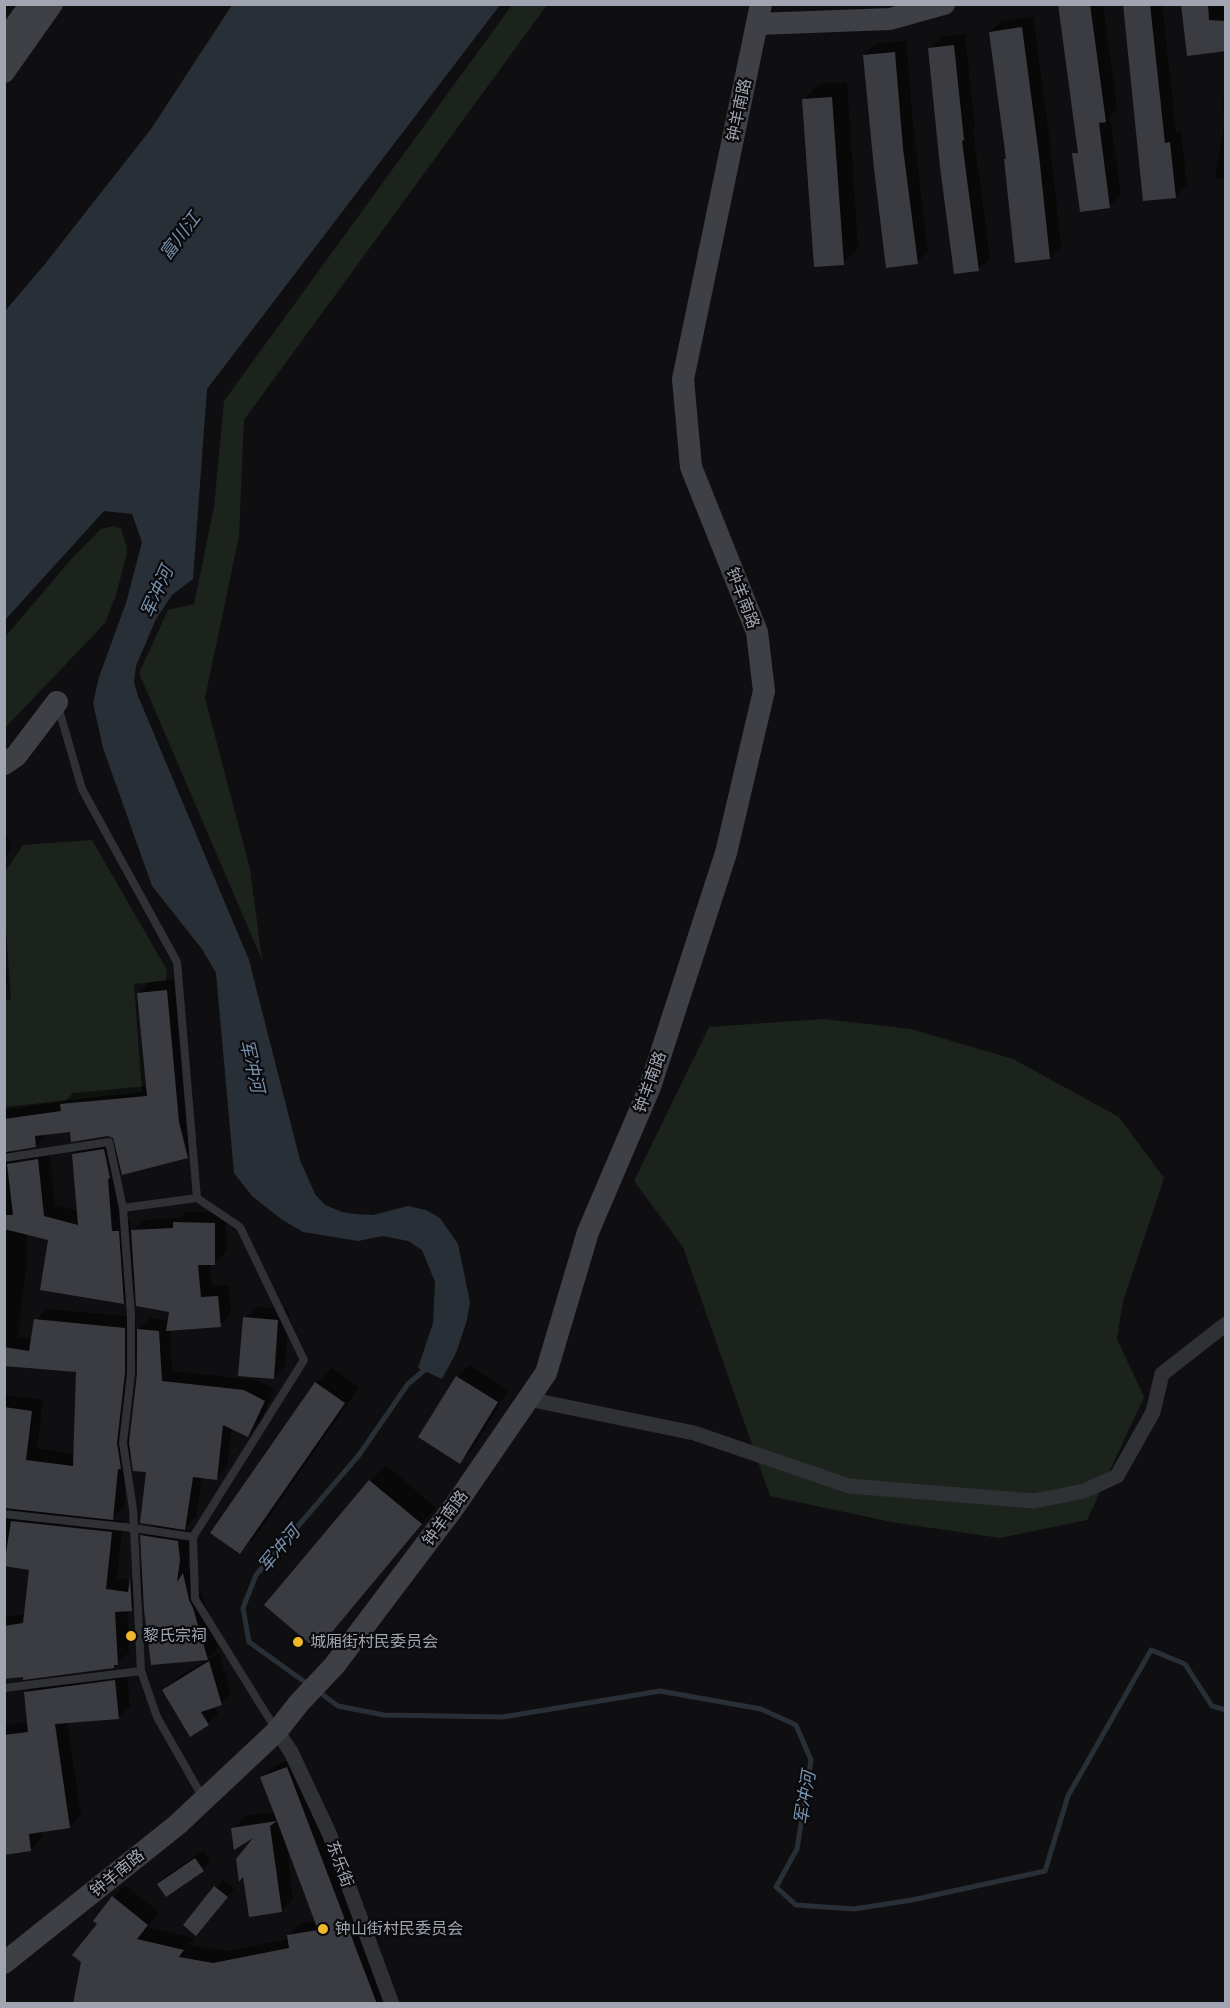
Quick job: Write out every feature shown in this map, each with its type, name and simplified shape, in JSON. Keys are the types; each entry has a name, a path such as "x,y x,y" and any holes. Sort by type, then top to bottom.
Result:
{"main road":[{"path":"4,41 31,4"},
{"path":"4,72 52,4"},
{"path":"759,14 890,20 944,4"},
{"name":"钟羊南路","path":"4,1964 177,1825 277,1731 299,1703 334,1666 454,1507 546,1372 588,1232 650,1087 726,853 764,691 757,632 691,467 683,379 759,14"},
{"path":"4,764 16,756 57,702"}],"street":[{"path":"528,1399 694,1433 849,1486 1034,1501 1084,1491 1117,1476 1153,1412 1162,1374 1226,1324"},
{"name":"东乐街","path":"277,1731 291,1752 329,1833 392,2004"}],"lane":[{"path":"57,702 82,789 177,963 197,1198"},
{"path":"4,1158 110,1142 123,1208 131,1316 131,1373 123,1443 134,1528 141,1671 157,1718 204,1799"},
{"path":"123,1208 197,1198 240,1227 304,1360 193,1537 195,1599 277,1731"},
{"path":"4,1514 134,1528 193,1537"},
{"path":"4,1688 141,1671"}],"shaded area":[{"path":"512,5 547,5 244,420 239,536 205,698 250,869 262,960 139,673 168,610 194,604 214,507 224,401"},
{"path":"114,526 121,529 127,548 116,595 105,623 5,728 5,637 74,556 101,529"},
{"path":"92,840 167,970 166,981 134,984 142,1092 5,1107 5,1001 11,999 4,902 5,869 23,845"},
{"path":"823,1019 911,1029 1013,1059 1119,1117 1164,1178 1123,1301 1117,1339 1144,1397 1087,1520 1000,1538 891,1522 770,1496 683,1247 634,1181 709,1027"}],"water":[{"name":"富川江","path":"232,5 500,5 207,389 193,579 172,595 156,619 136,666 134,682 249,960 300,1160 315,1194 325,1205 342,1212 355,1214 373,1215 408,1206 426,1210 440,1218 458,1244 470,1302 467,1320 456,1353 442,1379 418,1368 433,1323 435,1282 422,1250 408,1241 383,1236 358,1241 303,1232 281,1219 252,1196 234,1173 216,973 202,949 152,886 103,748 93,703 99,677 126,603 142,542 132,514 104,511 5,620 5,311 151,129"}],"building":[{"path":"1058,4 1090,4 1106,122 1099,123 1110,208 1080,212 1072,153 1078,153"},
{"path":"1123,4 1150,4 1165,143 1170,142 1176,198 1143,201"},
{"path":"1181,4 1208,4 1209,20 1226,21 1226,51 1187,56"},
{"path":"1022,27 1050,259 1015,263 1004,159 1006,159 989,32"},
{"path":"954,45 964,140 962,141 979,271 954,274 928,48"},
{"path":"895,52 903,148 918,264 886,268 863,55"},
{"path":"832,97 844,265 814,267 802,99"},
{"path":"167,990 179,1122 188,1158 122,1175 113,1138 108,1136 71,1142 70,1132 35,1136 36,1147 6,1152 4,1119 61,1111 60,1104 147,1096 137,993"},
{"path":"104,1149 110,1178 108,1179 112,1231 119,1231 124,1304 40,1290 48,1240 4,1229 4,1215 13,1215 7,1164 38,1159 44,1216 78,1225 72,1154"},
{"path":"173,1222 215,1223 215,1265 198,1265 201,1297 218,1296 221,1327 166,1331 169,1312 136,1306 131,1230 173,1228"},
{"path":"243,1317 278,1320 274,1379 238,1376"},
{"path":"34,1319 125,1328 125,1373 117,1443 121,1469 118,1469 113,1520 4,1508 4,1407 32,1411 26,1460 73,1466 76,1372 4,1366 4,1347 29,1351"},
{"path":"137,1329 159,1331 162,1381 244,1390 265,1401 248,1437 223,1425 217,1480 193,1477 185,1530 140,1523 146,1472 133,1471 129,1443 137,1374"},
{"path":"456,1376 498,1402 460,1464 418,1437"},
{"path":"315,1382 345,1403 240,1554 210,1533"},
{"path":"369,1480 422,1524 317,1650 264,1605"},
{"path":"11,1521 112,1532 106,1589 128,1592 130,1577 132,1611 115,1612 118,1665 114,1665 114,1668 23,1680 23,1677 4,1679 4,1626 23,1623 29,1570 4,1566"},
{"path":"140,1535 178,1541 180,1560 177,1582 183,1573 208,1660 151,1665 144,1610"},
{"path":"209,1661 222,1705 201,1712 209,1725 190,1737 162,1690"},
{"path":"115,1680 119,1719 55,1724 70,1828 29,1834 31,1851 4,1855 4,1735 28,1732 24,1692"},
{"path":"287,1767 377,2004 73,2004 81,1962 72,1955 97,1924 93,1921 112,1896 148,1925 137,1939 184,1950 179,1957 213,1963 289,1948 287,1935 318,1930 260,1777"},
{"path":"277,1821 270,1826 282,1912 249,1917 243,1877 239,1882 236,1859 253,1838 234,1850 231,1828"},
{"path":"195,1858 204,1871 166,1897 157,1884"},
{"path":"214,1886 228,1897 196,1936 183,1925"}],"waterway":[{"name":"军冲河","path":"309,1685 249,1642 243,1608 256,1575 359,1455 408,1384 428,1367"},
{"name":"军冲河","path":"319,1692 338,1706 384,1715 503,1717 660,1691 761,1709 796,1725 811,1760 797,1849 776,1887 796,1905 854,1909 912,1900 1045,1871 1068,1796 1151,1650 1185,1664 1212,1706 1226,1710"}],"place":[{"name":"黎氏宗祠","path":"131,1636"},
{"name":"城厢街村民委员会","path":"298,1642"},
{"name":"钟山街村民委员会","path":"323,1929"}]}
